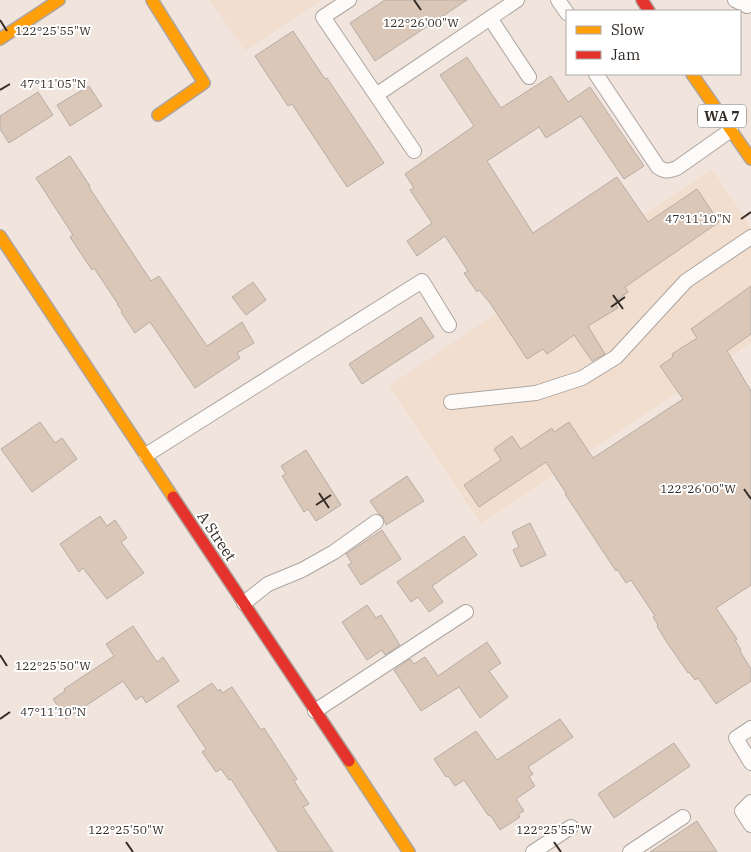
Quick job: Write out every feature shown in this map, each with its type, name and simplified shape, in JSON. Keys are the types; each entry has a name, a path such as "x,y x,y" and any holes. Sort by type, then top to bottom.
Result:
{"street":[{"path":"0,39 59,0"},
{"path":"152,0 204,83 158,115"},
{"name":"WA 7","path":"693,75 751,159"},
{"name":"A Street","path":"0,236 409,852"}],"lane":[{"path":"349,0 323,17 414,151"},
{"path":"376,95 517,0"},
{"path":"558,0 566,12"},
{"path":"735,0 747,6 751,3"},
{"path":"490,18 530,77"},
{"path":"597,75 658,167 664,171 677,168 731,130"},
{"path":"451,402 536,393 582,378 616,357 686,281 751,237"},
{"path":"146,455 422,281 450,325"},
{"path":"244,603 268,584 302,570 334,552 376,522"},
{"path":"315,711 466,612"},
{"path":"751,728 736,738 751,763"},
{"path":"751,802 742,811 751,825"},
{"path":"630,852 682,817"},
{"path":"533,852 571,827"}],"shaded area":[{"path":"210,0 321,0 245,51"},
{"path":"712,169 751,227 751,343 481,524 389,386"}],"building":[{"path":"385,0 467,0 375,61 350,23"},
{"path":"293,31 384,163 347,187 292,104 288,106 255,56"},
{"path":"467,57 501,108 551,76 568,102 590,87 644,166 624,179 581,116 546,138 539,127 487,161 533,233 617,177 648,222 697,189 719,222 625,287 628,292 615,302 618,308 588,326 605,354 592,361 574,335 547,354 543,349 527,359 490,303 479,290 477,292 464,273 468,271 445,236 417,256 407,241 432,223 410,190 414,188 405,174 474,126 440,75"},
{"path":"89,86 102,106 70,126 57,105"},
{"path":"38,92 53,115 9,143 0,129 0,116"},
{"path":"70,156 151,281 159,276 207,346 242,322 254,343 237,353 240,358 195,388 150,322 135,333 94,268 92,270 70,237 73,235 36,178"},
{"path":"253,282 266,300 246,315 232,297"},
{"path":"751,286 751,334 727,351 751,391 751,585 716,608 737,639 735,640 740,651 751,669 751,681 716,704 698,678 695,680 688,673 666,641 653,617 655,616 631,580 626,583 617,569 616,571 546,462 479,507 464,485 501,460 494,449 512,436 521,449 552,428 554,432 569,422 593,458 683,399 660,366 673,357 672,354 697,338 691,329"},
{"path":"421,317 434,337 362,384 349,364"},
{"path":"40,422 55,443 62,438 77,459 32,492 1,449"},
{"path":"306,450 341,505 316,521 308,509 304,512 282,476 286,474 281,466"},
{"path":"407,476 424,501 386,525 383,517 370,501"},
{"path":"100,516 107,526 115,520 127,538 121,542 144,573 107,599 83,568 79,572 60,544"},
{"path":"530,523 546,555 521,567 513,550 519,547 512,532"},
{"path":"382,530 401,559 361,585 348,565 352,563 346,554"},
{"path":"464,536 477,555 432,586 443,602 429,612 418,597 411,602 397,582"},
{"path":"367,605 376,618 381,615 400,645 385,655 382,650 367,660 342,622"},
{"path":"133,626 157,662 163,657 179,681 146,703 142,696 136,700 123,681 66,719 53,699 65,691 64,689 114,656 106,644"},
{"path":"487,642 501,663 489,671 508,697 480,718 459,687 421,711 394,670 410,659 414,664 425,657 438,676"},
{"path":"212,683 222,693 232,687 261,730 264,728 297,779 294,781 309,804 303,807 333,852 278,852 231,779 229,780 221,769 216,772 202,752 206,749 177,706"},
{"path":"560,719 573,737 528,767 533,774 529,777 535,786 516,799 524,811 518,814 520,817 500,830 464,780 455,786 448,776 446,777 434,759 476,731 497,760"},
{"path":"674,743 690,766 614,818 598,794"},
{"path":"697,821 717,852 650,852"}],"traffic: slow":[{"path":"0,39 59,0"},
{"path":"152,0 204,83 158,115"},
{"path":"693,75 751,159"},
{"path":"0,236 173,497"},
{"path":"349,761 409,852"}],"traffic: jam":[{"path":"642,0 648,10"},
{"path":"173,497 349,761"}]}
